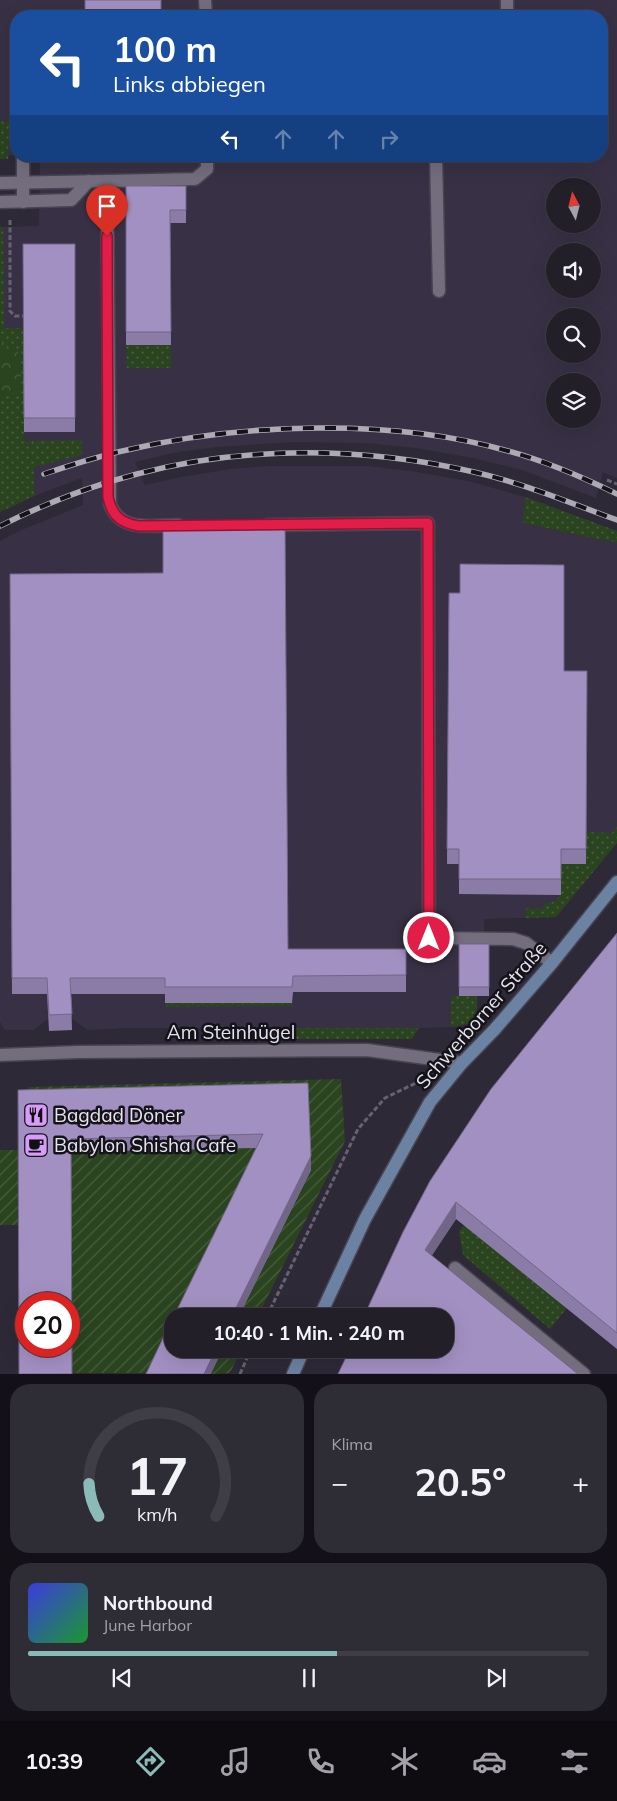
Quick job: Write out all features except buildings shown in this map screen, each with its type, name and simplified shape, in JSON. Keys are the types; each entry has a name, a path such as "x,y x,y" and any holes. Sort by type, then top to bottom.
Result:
{"street":[{"path":"23,162 23,202"},
{"path":"0,183 195,179 207,170 207,162"},
{"path":"436,162 439,291"},
{"path":"0,202 72,200 89,181"},
{"path":"107,181 108,455 110,504 114,515 129,524 189,525"},
{"path":"259,525 428,523 429,938 512,939 526,943 552,963"},
{"name":"Schwerborner Straße","path":"324,1308 366,1219 430,1102 462,1063 495,1029 552,963 617,882"},
{"name":"Am Steinhügel","path":"0,1055 78,1052 367,1050 462,1063"},
{"path":"455,1268 584,1374"},
{"path":"293,1374 300,1358"}],"path":[{"path":"10,227 10,311 14,316 24,316"},
{"path":"607,480 617,484"},
{"path":"271,1308 358,1129 384,1098 419,1082"},
{"path":"240,1374 248,1358"}],"shaded area":[{"path":"0,0 617,0 617,478 603,472 596,498 522,470 473,458 416,448 366,443 293,442 217,447 178,452 135,462 145,485 231,469 269,466 368,466 417,472 472,482 525,497 524,523 617,543 617,843 556,917 484,919 484,953 489,954 489,996 477,996 476,1014 468,1024 451,1027 419,1028 125,1028 88,1030 71,1018 48,1019 34,1030 5,1030 0,1022 0,541 83,505 82,478 34,496 0,512 0,227 39,226 40,162 608,162 608,10 10,10 8,159 0,159"}],"green space":[{"path":"9,121 8,159 0,159 0,122"},
{"path":"0,227 3,227 4,328 24,328 24,441 82,440 82,455 34,467 34,496 0,512"},
{"path":"0,342 3,342 7,347 6,351 16,349 20,359 21,370 18,391 11,394 4,393 0,404"},
{"path":"126,345 171,345 171,368 127,368"},
{"path":"525,497 617,531 617,543 523,523"},
{"path":"617,827 617,843 556,917 525,918 526,908 541,909 546,903 554,902 561,895 561,864 586,864 586,832 612,833"},
{"path":"451,996 477,996 477,1010 470,1022 451,1027"},
{"path":"165,1003 292,1003 293,1006 166,1007"},
{"path":"249,1028 419,1028 412,1039 263,1039"},
{"path":"341,1079 345,1141 262,1308 242,1308 308,1096 28,1103 28,1087"},
{"path":"258,1148 184,1308 164,1308 164,1348 152,1373 72,1373 72,1357 80,1357 80,1292 72,1292 71,1152"},
{"path":"0,1150 18,1150 19,1225 0,1225"},
{"path":"464,1225 567,1308 550,1329 463,1255 459,1231"},
{"path":"219,1358 238,1358 230,1373 211,1374"}],"railway":[{"path":"44,474 117,452 219,434 318,428 368,429 417,433 464,440 508,451 563,470 617,494"},
{"path":"0,526 67,496 137,474 221,458 263,454 306,453 391,458 474,472 528,488 617,520"}],"place":[{"name":"Bagdad Döner","path":"36,1115"},
{"name":"Babylon Shisha Cafe","path":"36,1145"}],"route":[{"path":"107,236 108,497 114,515 129,524 139,526 428,523 429,938"}]}
